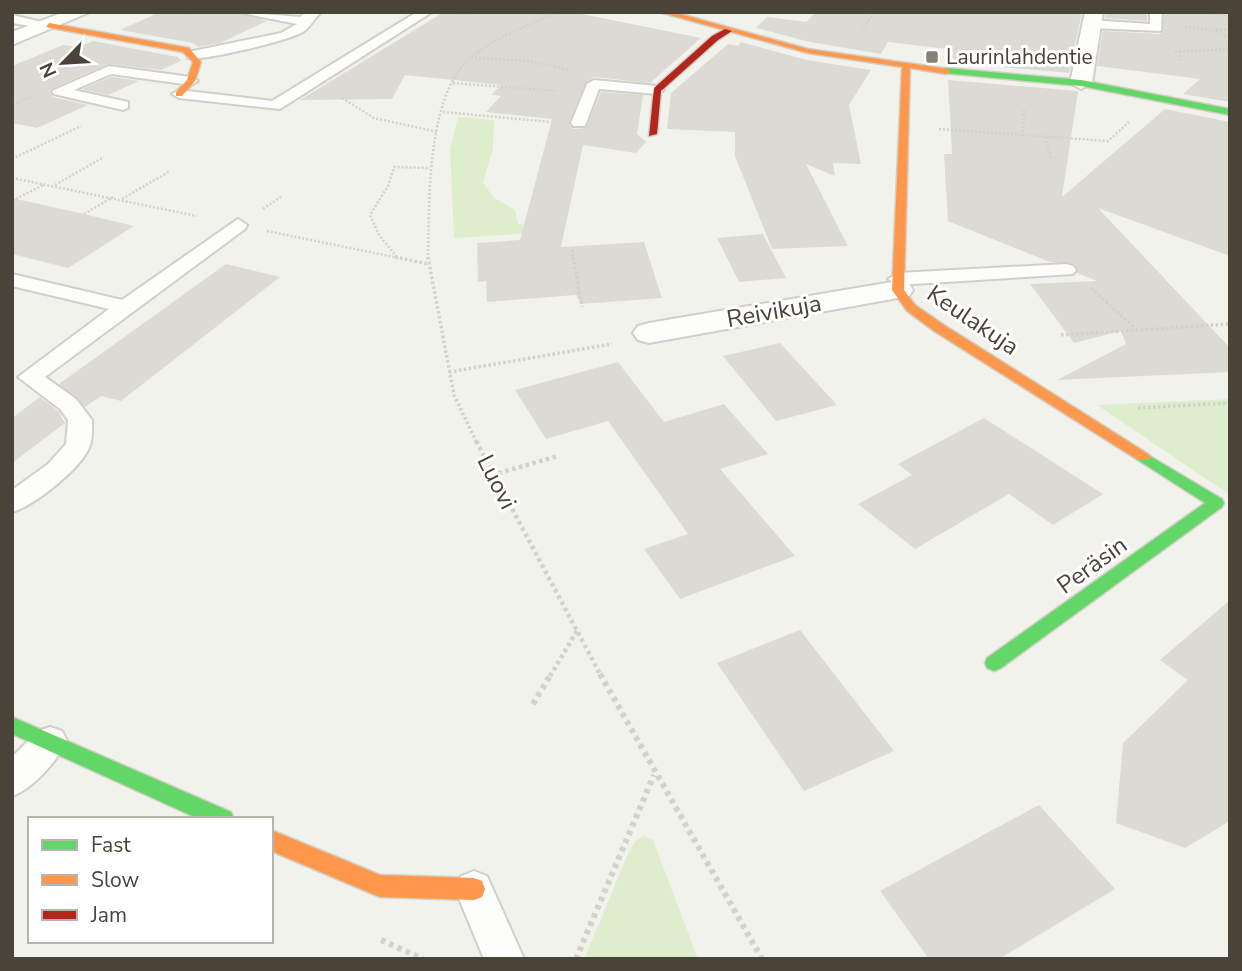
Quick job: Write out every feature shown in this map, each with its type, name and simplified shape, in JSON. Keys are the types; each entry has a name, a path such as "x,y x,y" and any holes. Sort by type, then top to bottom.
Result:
{"street":[{"path":"12,39 81,12"},
{"path":"663,12 807,51 906,67 1081,83 1230,112"},
{"path":"1081,83 1092,18"},
{"path":"49,24 176,46 193,54 197,62 191,81 179,94"},
{"path":"652,134 657,90 715,38 728,31"},
{"name":"Keulakuja","path":"906,67 898,285 911,308 1216,503"},
{"name":"Reivikuja","path":"649,332 898,285"},
{"name":"Peräsin","path":"994,663 1216,503"},
{"path":"12,725 219,817"},
{"path":"273,841 380,886 474,889"}],"lane":[{"path":"243,12 304,21"},
{"path":"193,54 285,36 302,27 304,21 316,12"},
{"path":"179,94 275,106 426,12"},
{"path":"1092,18 1156,28 1156,19"},
{"path":"12,19 49,24"},
{"path":"123,105 60,91 93,74 109,70 191,81"},
{"path":"579,123 592,89 657,90"},
{"path":"12,503 57,470 78,446 80,420 68,404 30,377 238,225"},
{"path":"898,285 1066,270"},
{"path":"12,280 126,307"},
{"path":"12,781 50,741"},
{"path":"474,889 504,959"}],"path":[{"path":"190,14 200,12"},
{"path":"452,13 500,12"},
{"path":"535,12 550,16"},
{"name":"Luovi","path":"558,12 491,44 461,68 443,112 430,169 428,264 449,372 454,395 492,475 654,774 762,959"},
{"path":"1199,12 1230,16"},
{"path":"1156,19 1212,30 1230,37"},
{"path":"1212,30 1230,29"},
{"path":"1222,50 1230,55"},
{"path":"1180,61 1181,51"},
{"path":"474,58 503,58 554,65 585,75 577,82 592,89"},
{"path":"312,83 331,87 354,110 367,116 438,132"},
{"path":"453,83 592,89"},
{"path":"1023,136 1025,100"},
{"path":"443,112 534,121"},
{"path":"903,127 1108,141 1137,115"},
{"path":"1045,137 1051,159"},
{"path":"12,152 21,154"},
{"path":"54,186 104,157"},
{"path":"398,258 379,235 370,215 387,186 394,167 430,169"},
{"path":"122,199 170,172"},
{"path":"16,199 45,184"},
{"path":"83,215 113,197"},
{"path":"572,250 582,307"},
{"path":"1066,270 1101,295 1136,330"},
{"path":"1060,335 1230,324"},
{"path":"449,372 629,341 649,332"},
{"path":"1136,408 1230,403"},
{"path":"492,475 558,456"},
{"path":"533,704 577,631"},
{"path":"576,959 654,774"}],"green space":[{"path":"458,117 494,120 493,149 483,182 493,197 515,210 518,224 536,226 534,233 454,238 450,149"},
{"path":"1230,399 1230,495 1097,405"},
{"path":"644,836 653,840 698,959 584,959 628,854 636,840"}],"building":[{"path":"160,12 235,12 267,21 220,43 198,47 193,43 120,30"},
{"path":"444,12 572,12 701,38 650,83 594,77 586,82 569,122 573,129 586,128 601,92 643,95 637,134 646,142 636,153 583,145 561,247 644,242 662,298 581,304 576,295 487,302 486,281 478,282 477,243 520,240 552,119 486,112 501,96 491,95 501,85 405,75 392,99 300,100"},
{"path":"1082,12 1069,73 947,62 947,49 888,42 881,54 810,42 756,28 767,17 806,22 814,14"},
{"path":"1106,12 1147,12 1147,21 1105,18"},
{"path":"1165,12 1230,12 1230,102 1183,94 1200,79 1097,66 1103,31 1161,34"},
{"path":"93,41 178,57 181,61 161,70 108,64 49,90 53,97 88,105 37,128 12,123 12,66 63,45 79,47"},
{"path":"741,42 807,60 871,70 849,105 861,164 833,163 835,176 806,164 848,246 772,249 735,156 735,132 667,129 671,93 728,44 738,46"},
{"path":"111,77 139,81 108,95 82,89"},
{"path":"948,80 1078,91 1062,197 1165,109 1230,122 1230,256 1098,208 1230,348 1230,372 1057,380 1126,344 1121,331 1074,343 1030,284 1097,281 1077,273 1075,264 1050,262 948,221 944,154 952,154"},
{"path":"12,198 134,226 68,268 12,254"},
{"path":"763,234 786,278 739,282 717,238"},
{"path":"226,264 280,277 121,401 101,396 85,407 59,384"},
{"path":"780,343 837,405 776,421 723,356"},
{"path":"618,362 664,422 724,404 768,454 720,469 795,556 680,599 644,549 688,534 608,421 546,439 515,390"},
{"path":"40,397 58,411 65,423 12,463 12,418"},
{"path":"984,418 1103,494 1053,525 1009,494 915,549 858,504 912,475 898,464"},
{"path":"1230,600 1230,821 1185,848 1116,823 1123,743 1188,680 1160,660"},
{"path":"800,630 894,751 804,791 717,663"},
{"path":"1039,805 1115,889 999,959 929,959 880,891"}],"traffic: fast":[{"path":"946,71 1081,83 1230,112"},
{"path":"994,663 1216,503 1143,457"},
{"path":"12,725 219,817"}],"traffic: slow":[{"path":"663,12 808,51 946,71"},
{"path":"49,25 186,50 197,62 191,81 179,94"},
{"path":"906,67 898,290 911,308 939,328 1143,457"},
{"path":"273,841 380,886 474,889"}],"traffic: jam":[{"path":"652,134 657,90 715,38 728,31"}],"place":[{"name":"Laurinlahdentie","path":"932,57"}]}
